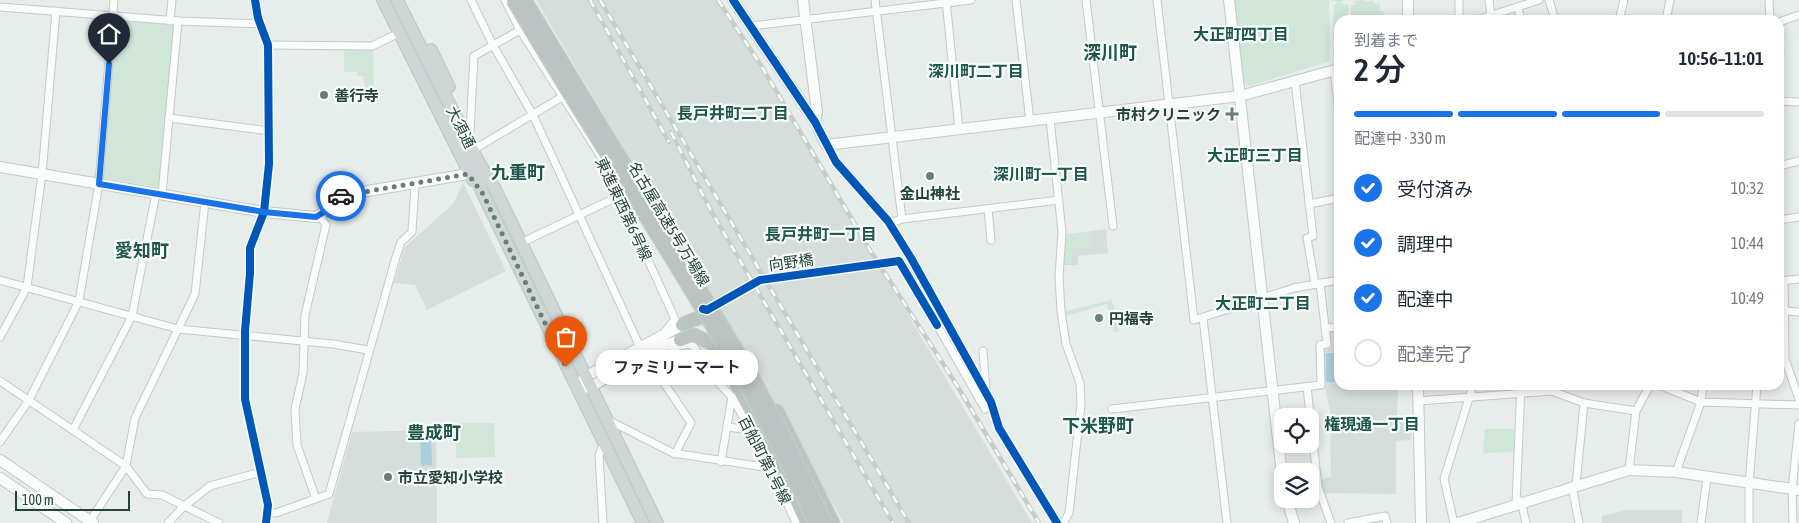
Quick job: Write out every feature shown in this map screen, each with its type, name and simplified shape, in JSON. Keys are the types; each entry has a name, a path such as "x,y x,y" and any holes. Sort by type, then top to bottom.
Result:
{"highway":[{"name":"名古屋高速5号万場線","path":"513,0 604,147 740,375 775,436 817,523"},
{"name":"名古屋高速5号万場線","path":"525,0 749,370 782,432 826,523"},
{"path":"682,325 694,318 710,318 722,324 753,369 788,429 833,523"},
{"path":"684,342 694,335 713,344 768,440 807,523"}],"main road":[{"path":"383,0 468,174 483,194"},
{"name":"大須通","path":"392,0 474,161 495,189 605,418 658,523"},
{"name":"大須通","path":"397,0 474,161 483,194 643,523"},
{"path":"404,0 478,147 495,189"}],"street":[{"path":"0,442 28,400 79,302 99,184 114,0"},
{"path":"73,430 132,316 159,194 169,118 174,21 172,0"},
{"path":"255,0 260,24 268,45 269,164 264,212 250,248 245,336 245,400 268,512 266,523"},
{"path":"471,0 493,45 533,114 640,347"},
{"name":"東進東西第6号線","path":"505,0 520,30 600,155 623,196 675,319 663,340"},
{"path":"733,0 815,122 836,162 889,224 911,258 986,395 999,428 1057,523"},
{"path":"803,0 817,112 815,122"},
{"path":"875,0 902,219"},
{"path":"751,26 946,1 971,0"},
{"path":"1016,0 1030,122"},
{"path":"1086,0 1112,226"},
{"path":"1157,0 1194,320 1318,283 1334,281"},
{"path":"1229,0 1281,463"},
{"path":"1408,0 1408,15"},
{"path":"1459,0 1459,15"},
{"path":"1489,0 1490,15"},
{"path":"1496,15 1539,0"},
{"path":"1549,0 1553,15"},
{"path":"1620,15 1624,0"},
{"path":"1667,15 1670,0"},
{"path":"1769,0 1770,15"},
{"path":"946,1 960,130"},
{"path":"0,7 174,21 260,24"},
{"path":"1518,8 1520,15"},
{"path":"0,337 27,287 42,174 56,11"},
{"path":"1784,20 1799,15"},
{"path":"470,132 474,56 520,30"},
{"path":"268,45 372,46 399,33"},
{"path":"826,145 1169,106 1240,96 1334,71"},
{"path":"1112,409 1321,385 1320,345 1327,344 1326,328 1307,238 1313,236 1295,81"},
{"path":"478,147 562,97"},
{"path":"1784,101 1799,102"},
{"path":"169,118 269,131"},
{"path":"1050,119 1062,232 1059,277 1061,311 1066,344 1080,383 1081,404 1069,513 1063,523"},
{"path":"1784,164 1799,160"},
{"path":"0,167 264,212 320,216"},
{"path":"331,200 338,196 468,174"},
{"path":"268,512 276,513 329,494 368,350 401,242 412,232 415,184"},
{"path":"320,216 331,200 335,185"},
{"path":"521,243 578,214 623,196 636,197 703,309"},
{"path":"1309,204 1334,199"},
{"path":"889,224 902,219 1059,200"},
{"path":"0,460 91,522 126,466 135,418 195,294 205,202"},
{"path":"988,209 990,240"},
{"path":"316,499 295,432 295,409 303,374 306,315 326,225 320,216"},
{"path":"1784,219 1799,217"},
{"name":"向野橋","path":"703,309 707,310 760,280 899,261 986,409"},
{"path":"1784,281 1799,279"},
{"path":"0,280 178,329 333,344 368,350"},
{"path":"1784,301 1785,359 1799,399"},
{"path":"1785,311 1799,312"},
{"path":"1202,318 1227,523"},
{"path":"588,382 646,356 682,325"},
{"path":"1326,328 1334,327"},
{"path":"577,389 640,347 663,340 684,342 694,347 715,379 732,397 722,462"},
{"path":"982,351 986,395"},
{"path":"646,356 690,424 676,454"},
{"path":"0,381 126,466 147,494 162,495 183,507 219,523"},
{"path":"1306,387 1318,487 1330,523"},
{"path":"1418,390 1421,523"},
{"path":"1454,523 1444,479 1471,390"},
{"path":"1418,401 1468,398 1510,390"},
{"path":"1521,390 1519,502 1526,523"},
{"path":"1542,390 1552,391 1584,403 1636,411"},
{"path":"1628,470 1636,411 1647,390"},
{"path":"1671,390 1701,402 1799,405"},
{"path":"1676,472 1701,402 1702,390"},
{"path":"1749,523 1749,484 1758,390"},
{"name":"百船町第1号線","path":"732,397 771,468 796,523"},
{"path":"1579,523 1574,485 1584,403"},
{"path":"605,418 676,454 771,468"},
{"path":"1793,523 1799,424"},
{"path":"727,427 751,430"},
{"path":"603,523 599,455 605,443"},
{"path":"1458,523 1519,502 1628,470 1676,472 1749,484 1796,489"},
{"path":"168,523 183,507 210,486 261,472"},
{"path":"815,477 839,523"},
{"path":"0,478 66,523"},
{"path":"1701,523 1707,478"},
{"path":"1290,508 1294,523"},
{"path":"1348,523 1385,516 1387,523"}],"shaded area":[{"path":"536,0 716,0 747,45 1032,523 844,523"},
{"path":"463,183 506,271 427,310 415,285 394,283 405,247 453,204"},
{"path":"1106,229 1108,253 1078,256 1078,265 1061,265 1063,235"},
{"path":"1329,331 1334,331 1334,390 1398,390 1397,421 1411,421 1411,440 1396,441 1396,494 1323,493 1321,480 1331,477 1330,412 1325,387 1323,387 1323,351 1331,348"},
{"name":"市立愛知小学校","path":"436,430 437,523 327,523 352,432"},
{"path":"1627,510 1682,510 1682,523 1602,523 1602,516"}],"green space":[{"path":"1234,0 1329,0 1330,61 1249,86 1243,82"},
{"path":"1329,0 1344,0 1340,3 1349,5 1348,15 1334,15 1334,39 1333,38 1334,5 1339,2"},
{"path":"1362,0 1369,2 1372,0 1375,4 1380,3 1380,11 1384,12 1384,15 1351,15 1351,5 1356,4 1354,1"},
{"path":"119,21 173,24 174,27 159,185 157,187 104,178 116,23"},
{"path":"344,47 373,48 374,89 365,89 363,76 357,76 357,72 344,72"},
{"path":"1092,232 1093,247 1072,248 1072,264 1063,264 1064,236"},
{"path":"1112,300 1119,331 1114,333 1107,304 1066,316 1065,311"},
{"path":"456,423 494,423 495,457 456,458"},
{"path":"1485,429 1514,429 1514,452 1483,453"}],"water":[{"path":"1326,353 1334,353 1334,382 1326,382"},
{"path":"431,436 432,465 421,466 420,437"}],"railway":[{"path":"590,0 669,142"},
{"path":"600,0 909,523"},
{"path":"718,0 762,67 870,250 958,387 1039,523"},
{"path":"671,132 710,209 893,523"}],"cycle path":[{"path":"255,0 258,18 268,45 269,164 264,212 250,248 250,273 245,331 245,399 268,505 266,523"},
{"path":"733,0 815,122 836,162 888,221 911,258 991,402 999,428 1057,523"},
{"path":"703,309 707,310 760,280 899,261 937,325"}],"way so far":[{"path":"341,196 468,174 483,194 566,367"}],"place":[{"name":"善行寺","path":"324,95"},
{"name":"市村クリニック","path":"1232,114"},
{"name":"金山神社","path":"930,176"},
{"name":"円福寺","path":"1099,318"},
{"name":"ファミリーマート","path":"566,367"},
{"name":"市立愛知小学校","path":"388,477"}],"district":[{"name":"大正町四丁目","path":"1241,34"},
{"name":"深川町","path":"1110,52"},
{"name":"深川町二丁目","path":"976,71"},
{"name":"長戸井町二丁目","path":"733,113"},
{"name":"大正町三丁目","path":"1255,155"},
{"name":"九重町","path":"518,172"},
{"name":"深川町一丁目","path":"1041,174"},
{"name":"長戸井町一丁目","path":"821,234"},
{"name":"愛知町","path":"142,250"},
{"name":"大正町二丁目","path":"1263,303"},
{"name":"権現通一丁目","path":"1372,424"},
{"name":"下米野町","path":"1098,425"},
{"name":"豊成町","path":"434,432"}],"route":[{"path":"109,64 99,184 264,212 316,217 324,212 331,200 341,196"}]}
